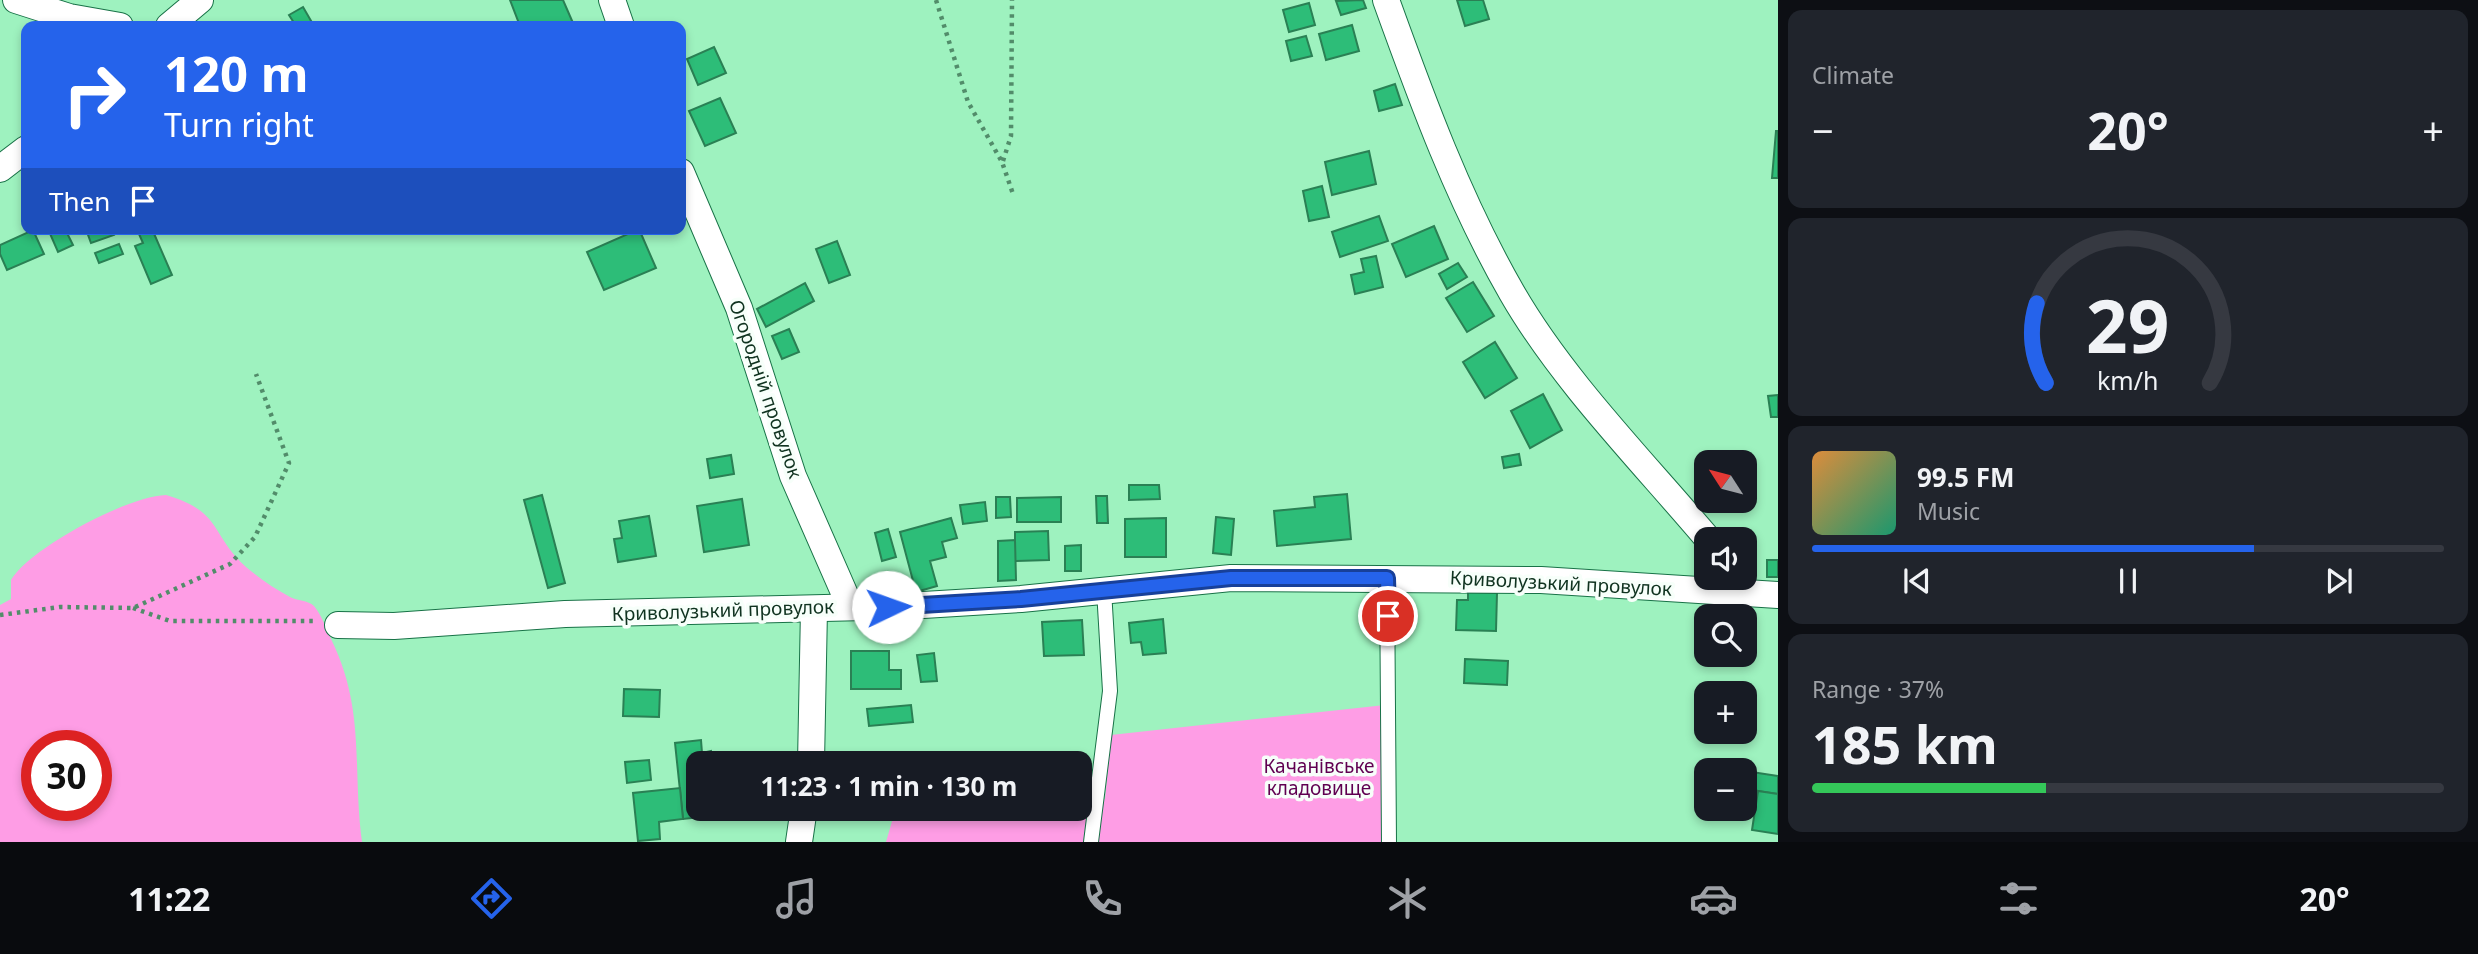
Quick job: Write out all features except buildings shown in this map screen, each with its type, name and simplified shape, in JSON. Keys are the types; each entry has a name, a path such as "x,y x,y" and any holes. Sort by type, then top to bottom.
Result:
{"street":[{"path":"16,0 69,17 92,21"},
{"path":"175,21 200,0"},
{"path":"612,0 619,21"},
{"path":"1386,0 1442,150 1512,292 1578,384 1698,527"},
{"path":"0,169 21,153"},
{"name":"Огородній провулок","path":"686,184 739,308 793,476 850,606"},
{"name":"Криволузький провулок","path":"338,625 394,626 565,614 814,609 1021,599 1231,578 1541,580 1758,589"},
{"path":"811,751 814,609"},
{"path":"799,842 802,821"}],"lane":[{"path":"1387,578 1389,842"},
{"path":"1091,842 1110,691 1109,637 1104,590"}],"path":[{"path":"936,0 968,102 1002,162 1013,194"},
{"path":"1002,162 1012,136 1012,0"},
{"path":"133,608 230,564 255,537 289,463 256,374"},
{"path":"0,615 60,607 133,608 170,621 309,620 338,625"}],"green space":[{"path":"166,495 197,509 207,516 234,555 246,567 284,594 314,606 326,626 349,690 354,715 362,842 0,842 0,605 11,599 11,580 38,553 81,526 128,504"},
{"name":"Качанівське кладовище","path":"1385,705 1382,842 886,842 892,821 1092,821 1092,800 1105,799 1111,735"}],"route":[{"path":"888,607 1062,596 1231,578 1387,578 1388,616"}]}
